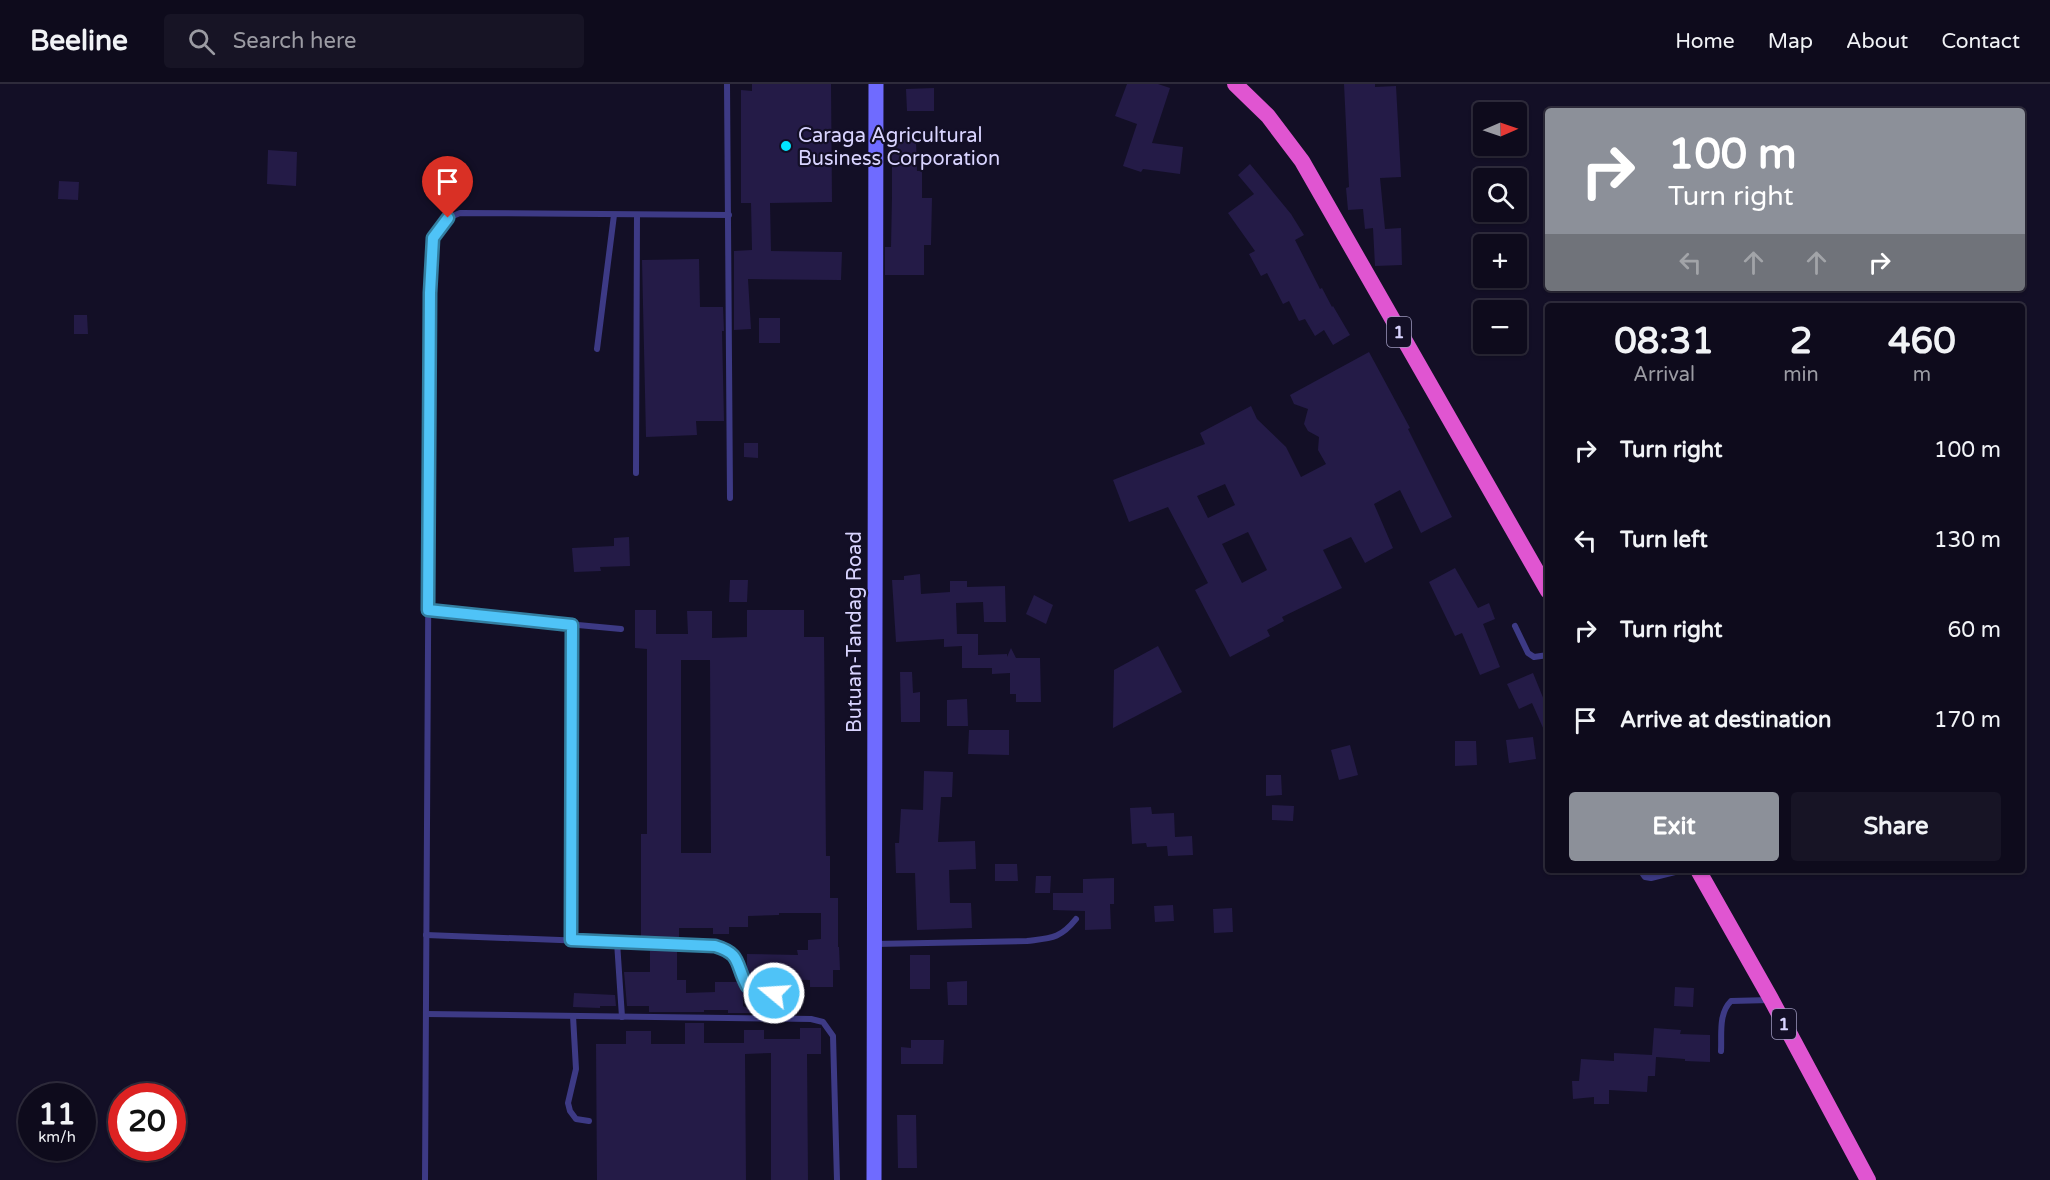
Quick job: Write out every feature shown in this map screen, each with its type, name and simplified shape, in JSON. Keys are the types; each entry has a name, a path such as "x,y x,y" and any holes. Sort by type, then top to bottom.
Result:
{"highway":[{"name":"1","path":"1235,84 1268,116 1302,161 1545,586"},
{"name":"1","path":"1700,873 1771,999 1868,1180"}],"main road":[{"name":"Butuan-Tandag Road","path":"874,1180 876,84"}],"lane":[{"path":"727,84 730,498"},
{"path":"425,1180 430,293 433,238 448,218 460,213 729,215"},
{"path":"597,349 614,215"},
{"path":"636,473 637,215"},
{"path":"428,610 621,629"},
{"path":"571,940 572,625"},
{"path":"1515,626 1528,653 1533,657 1545,655"},
{"path":"1642,873 1645,877 1652,878 1671,873"},
{"path":"875,944 1038,940 1065,932 1076,919"},
{"path":"426,935 715,946 734,954 747,986 751,989 774,993 779,998 781,1019"},
{"path":"617,942 621,1017"},
{"path":"1721,1051 1723,1013 1727,1005 1731,1001 1771,999"},
{"path":"426,1014 811,1019 823,1022 833,1036 837,1180"},
{"path":"573,1016 576,1069 568,1102 570,1111 576,1119 589,1121"}],"building":[{"name":"Caraga Agricultural Business Corporation","path":"752,84 831,84 832,202 770,203 771,251 842,252 841,280 748,279 751,329 734,330 734,251 752,250 751,203 741,203 741,90 752,91"},
{"path":"1127,84 1158,84 1170,88 1152,143 1183,147 1180,174 1143,169 1141,172 1123,166 1137,124 1115,116"},
{"path":"1344,84 1375,84 1375,87 1396,86 1401,177 1380,178 1385,229 1401,228 1402,265 1375,266 1373,228 1365,229 1363,209 1348,210"},
{"path":"934,88 934,111 907,111 906,89"},
{"path":"889,140 916,140 917,171 922,171 922,198 932,198 931,245 924,245 924,275 885,275 885,247 891,247 892,163 889,163"},
{"path":"268,150 297,152 296,186 267,184"},
{"path":"1250,164 1291,214 1304,235 1295,240 1320,289 1322,288 1350,335 1333,345 1324,330 1315,336 1305,319 1299,321 1289,301 1283,304 1267,273 1261,276 1249,254 1255,251 1228,213 1254,194 1238,175"},
{"path":"59,181 79,182 78,200 58,199"},
{"path":"699,259 700,307 723,307 724,421 696,421 697,435 646,437 642,260"},
{"path":"74,315 87,315 88,334 74,334"},
{"path":"759,318 780,318 780,343 759,343"},
{"path":"1369,352 1410,428 1408,429 1452,517 1421,533 1400,490 1374,504 1393,548 1365,563 1351,537 1323,550 1342,588 1282,617 1284,621 1267,630 1270,636 1230,657 1195,590 1208,583 1168,507 1129,522 1113,480 1205,444 1200,433 1251,406 1257,419 1286,447 1301,477 1326,464 1318,450 1319,437 1308,431 1304,424 1308,409 1294,404 1290,395","holes":["1225,484 1235,505 1208,518 1197,496","1248,532 1267,570 1242,583 1222,544"]},
{"path":"744,443 758,443 758,458 744,457"},
{"path":"629,537 630,566 600,567 601,571 574,572 572,548 614,546 614,538"},
{"path":"1455,568 1478,608 1489,603 1495,619 1483,624 1500,667 1480,675 1462,633 1455,636 1429,582"},
{"path":"920,574 921,594 950,592 950,581 967,581 967,587 1005,586 1006,622 984,622 983,602 956,603 957,634 978,634 978,655 1007,654 1007,657 1011,648 1016,658 1040,658 1041,702 1016,702 1016,694 1010,694 1010,673 992,674 992,668 962,668 962,646 944,647 944,639 896,642 892,580 904,580 904,576"},
{"path":"730,580 748,580 747,602 729,602"},
{"path":"1034,595 1053,605 1046,624 1026,614"},
{"path":"635,610 656,610 656,634 688,634 687,611 712,611 712,638 747,637 747,610 804,610 804,637 824,637 826,856 830,856 830,898 838,898 840,970 833,970 833,987 810,987 810,980 750,979 747,972 747,954 798,955 797,950 808,950 808,940 821,939 821,913 748,916 748,927 729,927 729,934 713,934 713,928 679,928 679,939 641,938 641,834 647,834 647,649 635,648","holes":["681,660 710,660 711,853 681,853"]},
{"path":"1158,646 1182,692 1113,728 1114,670"},
{"path":"900,672 912,672 913,693 920,692 920,722 901,722"},
{"path":"1533,673 1545,700 1545,732 1532,703 1519,709 1507,684"},
{"path":"967,699 968,726 947,726 947,700"},
{"path":"969,730 1009,730 1009,755 968,754"},
{"path":"1533,737 1536,759 1509,763 1506,740"},
{"path":"1455,741 1476,741 1477,765 1455,766"},
{"path":"1350,745 1358,775 1339,780 1331,750"},
{"path":"924,771 953,772 952,797 941,797 938,842 975,841 976,869 949,870 950,903 971,903 972,928 917,930 915,873 896,873 895,843 899,843 901,809 923,810"},
{"path":"1266,775 1281,775 1282,795 1266,796"},
{"path":"1272,805 1294,806 1293,821 1272,820"},
{"path":"1151,807 1152,814 1174,813 1175,837 1192,836 1193,855 1168,856 1167,846 1147,847 1146,843 1132,844 1130,808"},
{"path":"995,864 1017,864 1018,881 995,881"},
{"path":"1036,876 1051,876 1050,893 1035,893"},
{"path":"1114,878 1114,904 1110,904 1111,929 1085,930 1085,911 1053,910 1053,893 1083,893 1083,879"},
{"path":"1173,905 1174,921 1155,922 1154,906"},
{"path":"1232,908 1233,932 1214,933 1213,909"},
{"path":"650,949 677,950 677,980 686,980 686,993 715,992 715,982 740,982 743,987 743,1006 759,1013 728,1013 728,1010 649,1012 649,1006 627,1006 624,972 650,972"},
{"path":"910,955 930,955 930,989 910,989"},
{"path":"967,981 967,1005 948,1005 947,982"},
{"path":"1675,987 1694,988 1693,1007 1674,1006"},
{"path":"574,993 615,995 616,1006 573,1007"},
{"path":"685,1023 704,1023 704,1043 744,1043 744,1030 764,1030 764,1039 800,1039 800,1028 821,1028 821,1054 807,1054 808,1180 771,1180 771,1053 745,1054 746,1180 597,1180 596,1044 626,1044 626,1031 651,1031 651,1044 685,1044"},
{"path":"1654,1028 1681,1030 1680,1034 1710,1035 1710,1062 1656,1057 1655,1076 1648,1076 1647,1092 1609,1090 1609,1104 1594,1104 1594,1097 1573,1099 1572,1081 1579,1081 1581,1059 1614,1061 1614,1053 1652,1055"},
{"path":"911,1040 944,1040 943,1064 901,1064 901,1047 911,1048"},
{"path":"897,1115 916,1115 917,1168 898,1168"}],"place":[{"name":"Caraga Agricultural Business Corporation","path":"786,146"}],"route":[{"path":"448,218 433,238 430,293 428,610 572,625 571,940 715,946 734,954 747,986 751,989 774,993"}]}
